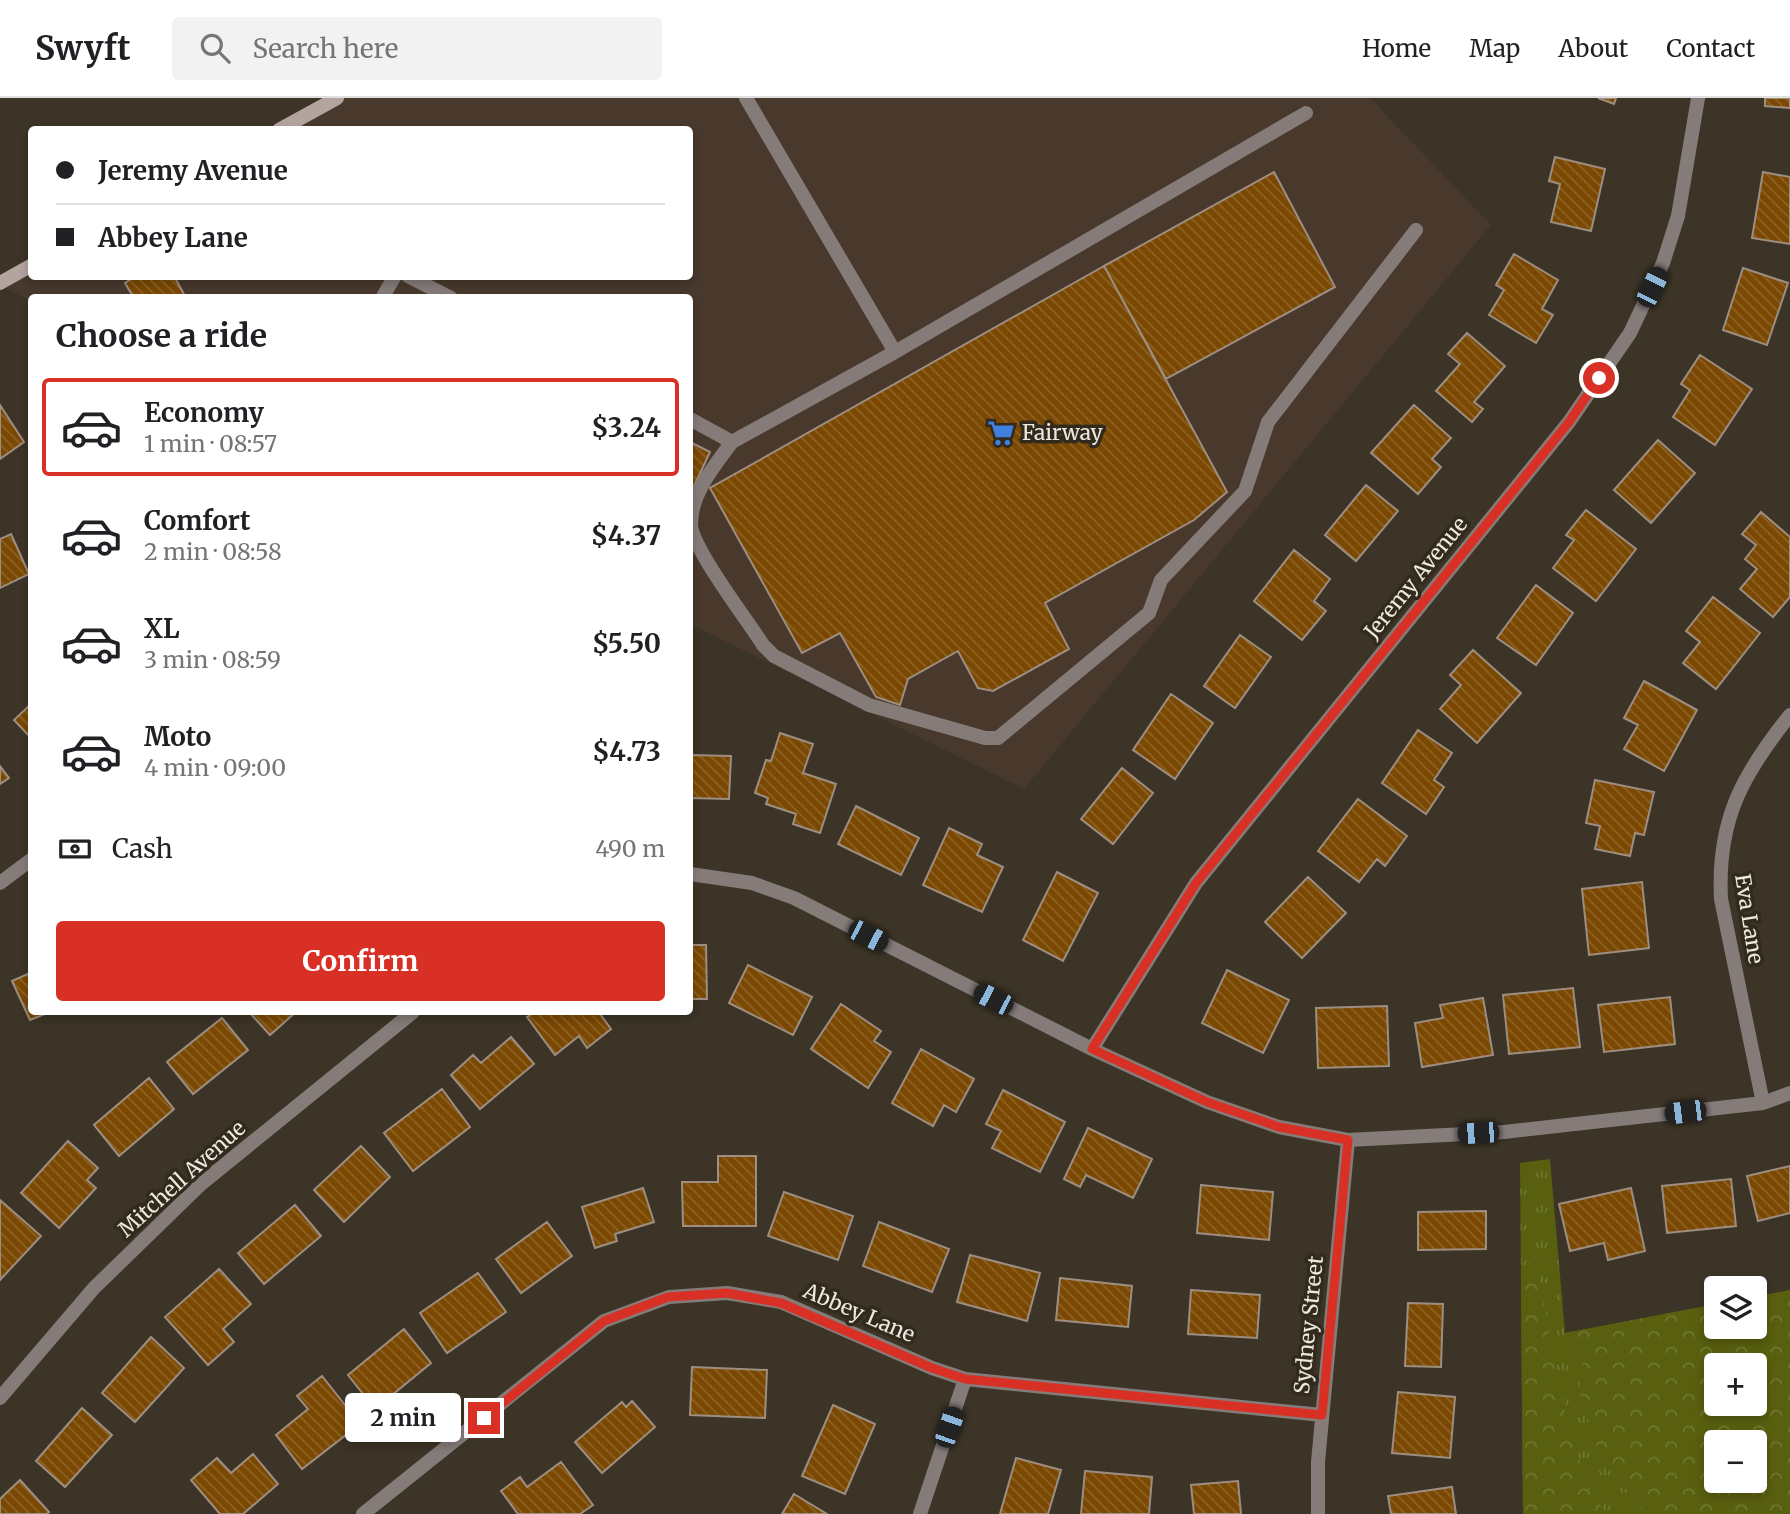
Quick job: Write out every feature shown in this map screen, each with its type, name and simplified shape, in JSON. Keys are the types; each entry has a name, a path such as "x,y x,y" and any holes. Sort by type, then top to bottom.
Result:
{"main road":[{"path":"305,123 337,98"},
{"path":"0,282 28,267"}],"street":[{"path":"746,98 895,352"},
{"name":"Jeremy Avenue","path":"1092,1049 1196,883 1569,422 1630,333 1663,263 1678,216 1698,98"},
{"path":"693,514 695,502 709,473 732,442 895,352 1306,113"},
{"path":"693,532 697,545 763,645 774,656 869,705 985,738 998,738 1149,613 1161,580 1245,491 1268,422 1416,230"},
{"path":"416,280 443,294"},
{"path":"693,421 732,442"},
{"name":"Eva Lane","path":"1763,1103 1721,899 1720,869 1729,818 1742,783 1790,715"},
{"path":"0,883 28,862"},
{"path":"693,874 752,883 794,898 1092,1049 1207,1102 1279,1127 1348,1140 1504,1132 1763,1103 1790,1093"},
{"name":"Mitchell Avenue","path":"0,1398 94,1288 201,1184 409,1015"},
{"name":"Sydney Street","path":"1318,1514 1318,1462 1348,1140"},
{"name":"Abbey Lane","path":"363,1514 604,1321 668,1297 727,1293 781,1303 932,1368 965,1379 1322,1415"},
{"path":"920,1514 965,1379"}],"shaded area":[{"path":"329,98 1370,98 1491,225 1024,789 693,625 693,294 28,294 28,299 0,285 28,262 28,280 693,280 693,126 278,126"}],"green space":[{"path":"1550,1159 1565,1333 1704,1306 1704,1339 1767,1339 1767,1295 1790,1290 1790,1514 1523,1514 1520,1163"},
{"path":"1536,1255 1566,1414 1589,1491 1606,1514 1523,1514 1521,1294"},
{"path":"1790,1290 1790,1514 1647,1514 1601,1460 1579,1391 1583,1357 1565,1333 1704,1306 1704,1339 1767,1339 1767,1295"}],"building":[{"path":"1598,98 1616,98 1614,104"},
{"path":"1765,98 1790,98 1790,108 1765,106"},
{"path":"1555,157 1605,169 1591,231 1551,222 1560,184 1549,181"},
{"path":"1274,172 1335,287 1166,379 1104,266"},
{"path":"1763,172 1790,177 1790,244 1752,238"},
{"path":"1514,254 1558,280 1542,309 1553,315 1536,343 1489,315 1504,290 1496,285"},
{"name":"Fairway","path":"1104,266 1227,492 1194,520 1045,603 1069,649 993,691 978,688 958,651 908,679 900,705 876,697 840,633 802,653 710,488"},
{"path":"1743,268 1788,283 1767,345 1723,330"},
{"path":"130,280 176,280 184,294 132,294 125,283"},
{"path":"1467,333 1505,366 1474,402 1483,409 1472,422 1436,391 1460,364 1448,354"},
{"path":"1700,355 1752,389 1715,445 1673,417 1690,390 1681,384"},
{"path":"0,405 24,442 0,459"},
{"path":"1414,405 1451,438 1432,459 1441,467 1418,494 1371,453"},
{"path":"1658,440 1695,473 1651,523 1614,490"},
{"path":"693,444 710,452 693,489"},
{"path":"1366,485 1398,511 1356,561 1325,535"},
{"path":"1586,510 1636,549 1596,601 1553,568 1574,540 1566,535"},
{"path":"1761,512 1790,537 1790,597 1773,617 1740,589 1757,569 1745,559 1756,545 1742,534"},
{"path":"11,534 28,574 0,588 0,539"},
{"path":"1294,550 1330,579 1314,601 1326,611 1302,640 1254,601"},
{"path":"1536,585 1573,613 1536,665 1497,638"},
{"path":"1713,597 1760,633 1716,689 1683,663 1700,642 1686,631"},
{"path":"1240,635 1271,657 1235,708 1204,686"},
{"path":"1473,650 1521,693 1477,743 1440,709 1461,685 1450,675"},
{"path":"1644,681 1697,710 1664,771 1624,749 1638,725 1624,718"},
{"path":"1171,694 1213,723 1175,779 1133,750"},
{"path":"28,707 28,735 14,720"},
{"path":"1418,730 1452,753 1434,780 1444,787 1426,814 1382,783"},
{"path":"780,733 813,744 803,773 836,784 820,833 793,824 796,814 766,804 768,798 755,793 766,760 771,761"},
{"path":"693,755 731,756 729,799 693,798"},
{"path":"0,766 9,778 0,784"},
{"path":"1122,768 1153,793 1113,844 1081,819"},
{"path":"1595,780 1654,792 1644,835 1635,833 1630,856 1595,849 1600,826 1586,823"},
{"path":"1358,799 1407,836 1385,866 1377,859 1359,882 1318,851"},
{"path":"856,806 919,838 901,875 838,844"},
{"path":"949,828 982,844 977,855 1003,867 982,912 923,885"},
{"path":"1057,872 1098,893 1063,961 1023,940"},
{"path":"1308,877 1346,913 1302,958 1265,922"},
{"path":"1642,882 1649,948 1589,955 1582,889"},
{"path":"693,945 706,945 707,999 693,999"},
{"path":"748,965 812,997 793,1035 729,1003"},
{"path":"1227,970 1289,1000 1263,1053 1202,1023"},
{"path":"28,974 28,1015 42,1015 30,1020 12,981"},
{"path":"1573,988 1580,1047 1509,1054 1503,995"},
{"path":"1670,997 1675,1044 1604,1052 1598,1005"},
{"path":"1483,998 1493,1055 1422,1067 1415,1023 1443,1018 1440,1005"},
{"path":"841,1004 881,1031 874,1041 891,1052 868,1088 811,1049"},
{"path":"1387,1006 1389,1066 1318,1068 1316,1008"},
{"path":"252,1015 293,1015 270,1035"},
{"path":"601,1015 611,1029 587,1048 579,1036 555,1055 527,1017"},
{"path":"222,1018 248,1050 193,1094 167,1062"},
{"path":"511,1037 534,1064 480,1109 451,1075 473,1055 481,1063"},
{"path":"921,1049 974,1079 956,1112 944,1105 933,1126 892,1103"},
{"path":"149,1078 174,1109 119,1156 94,1125"},
{"path":"442,1089 470,1127 413,1171 384,1133"},
{"path":"1003,1090 1065,1122 1040,1172 992,1148 1001,1131 986,1124"},
{"path":"1088,1128 1152,1159 1133,1198 1086,1175 1080,1187 1064,1179"},
{"path":"68,1141 98,1168 87,1180 96,1188 59,1228 21,1193"},
{"path":"361,1146 390,1177 344,1222 314,1190"},
{"path":"718,1156 756,1156 756,1226 683,1226 682,1182 718,1182"},
{"path":"1790,1166 1790,1213 1758,1221 1747,1176"},
{"path":"1731,1179 1736,1226 1667,1233 1662,1186"},
{"path":"1201,1185 1273,1192 1269,1240 1197,1233"},
{"path":"643,1188 654,1222 615,1234 617,1241 595,1248 582,1207"},
{"path":"1631,1188 1645,1251 1608,1260 1604,1243 1570,1251 1559,1204"},
{"path":"784,1192 853,1216 838,1260 768,1236"},
{"path":"0,1200 41,1236 0,1280"},
{"path":"295,1205 321,1236 264,1284 238,1253"},
{"path":"1486,1211 1486,1249 1418,1250 1418,1212"},
{"path":"547,1222 572,1256 521,1293 496,1259"},
{"path":"879,1222 949,1249 932,1292 863,1266"},
{"path":"970,1255 1040,1273 1027,1321 957,1302"},
{"path":"219,1269 251,1304 223,1329 234,1342 208,1365 165,1317"},
{"path":"478,1273 506,1312 447,1353 420,1313"},
{"path":"1060,1278 1132,1286 1128,1327 1056,1320"},
{"path":"1191,1290 1260,1295 1257,1338 1188,1334"},
{"path":"1408,1303 1443,1304 1441,1367 1405,1366"},
{"path":"404,1329 431,1363 375,1409 348,1375"},
{"path":"151,1337 184,1368 135,1422 102,1393"},
{"path":"692,1367 767,1370 765,1418 690,1415"},
{"path":"322,1376 360,1424 302,1469 276,1435 308,1409 297,1396"},
{"path":"1398,1392 1455,1397 1450,1458 1392,1453"},
{"path":"632,1401 655,1427 602,1473 575,1442 622,1402 626,1407"},
{"path":"833,1405 875,1424 845,1494 802,1476"},
{"path":"82,1408 112,1435 65,1487 36,1461"},
{"path":"253,1454 278,1484 243,1514 220,1514 191,1480 217,1458 231,1473"},
{"path":"1016,1458 1061,1470 1048,1514 1000,1514"},
{"path":"561,1462 593,1505 580,1514 518,1514 501,1491 520,1477 527,1487"},
{"path":"1085,1471 1152,1477 1149,1514 1081,1514"},
{"path":"20,1480 49,1512 47,1514 0,1514 0,1499"},
{"path":"1238,1481 1241,1514 1194,1514 1191,1485"},
{"path":"1452,1487 1456,1514 1391,1514 1388,1496"},
{"path":"794,1494 827,1514 782,1514"}],"place":[{"name":"Fairway","path":"1001,433"}],"route":[{"path":"484,1418 604,1321 668,1297 727,1293 781,1303 932,1368 965,1379 1322,1415 1348,1140 1279,1127 1207,1102 1092,1049 1196,883 1569,422 1599,378"}]}
